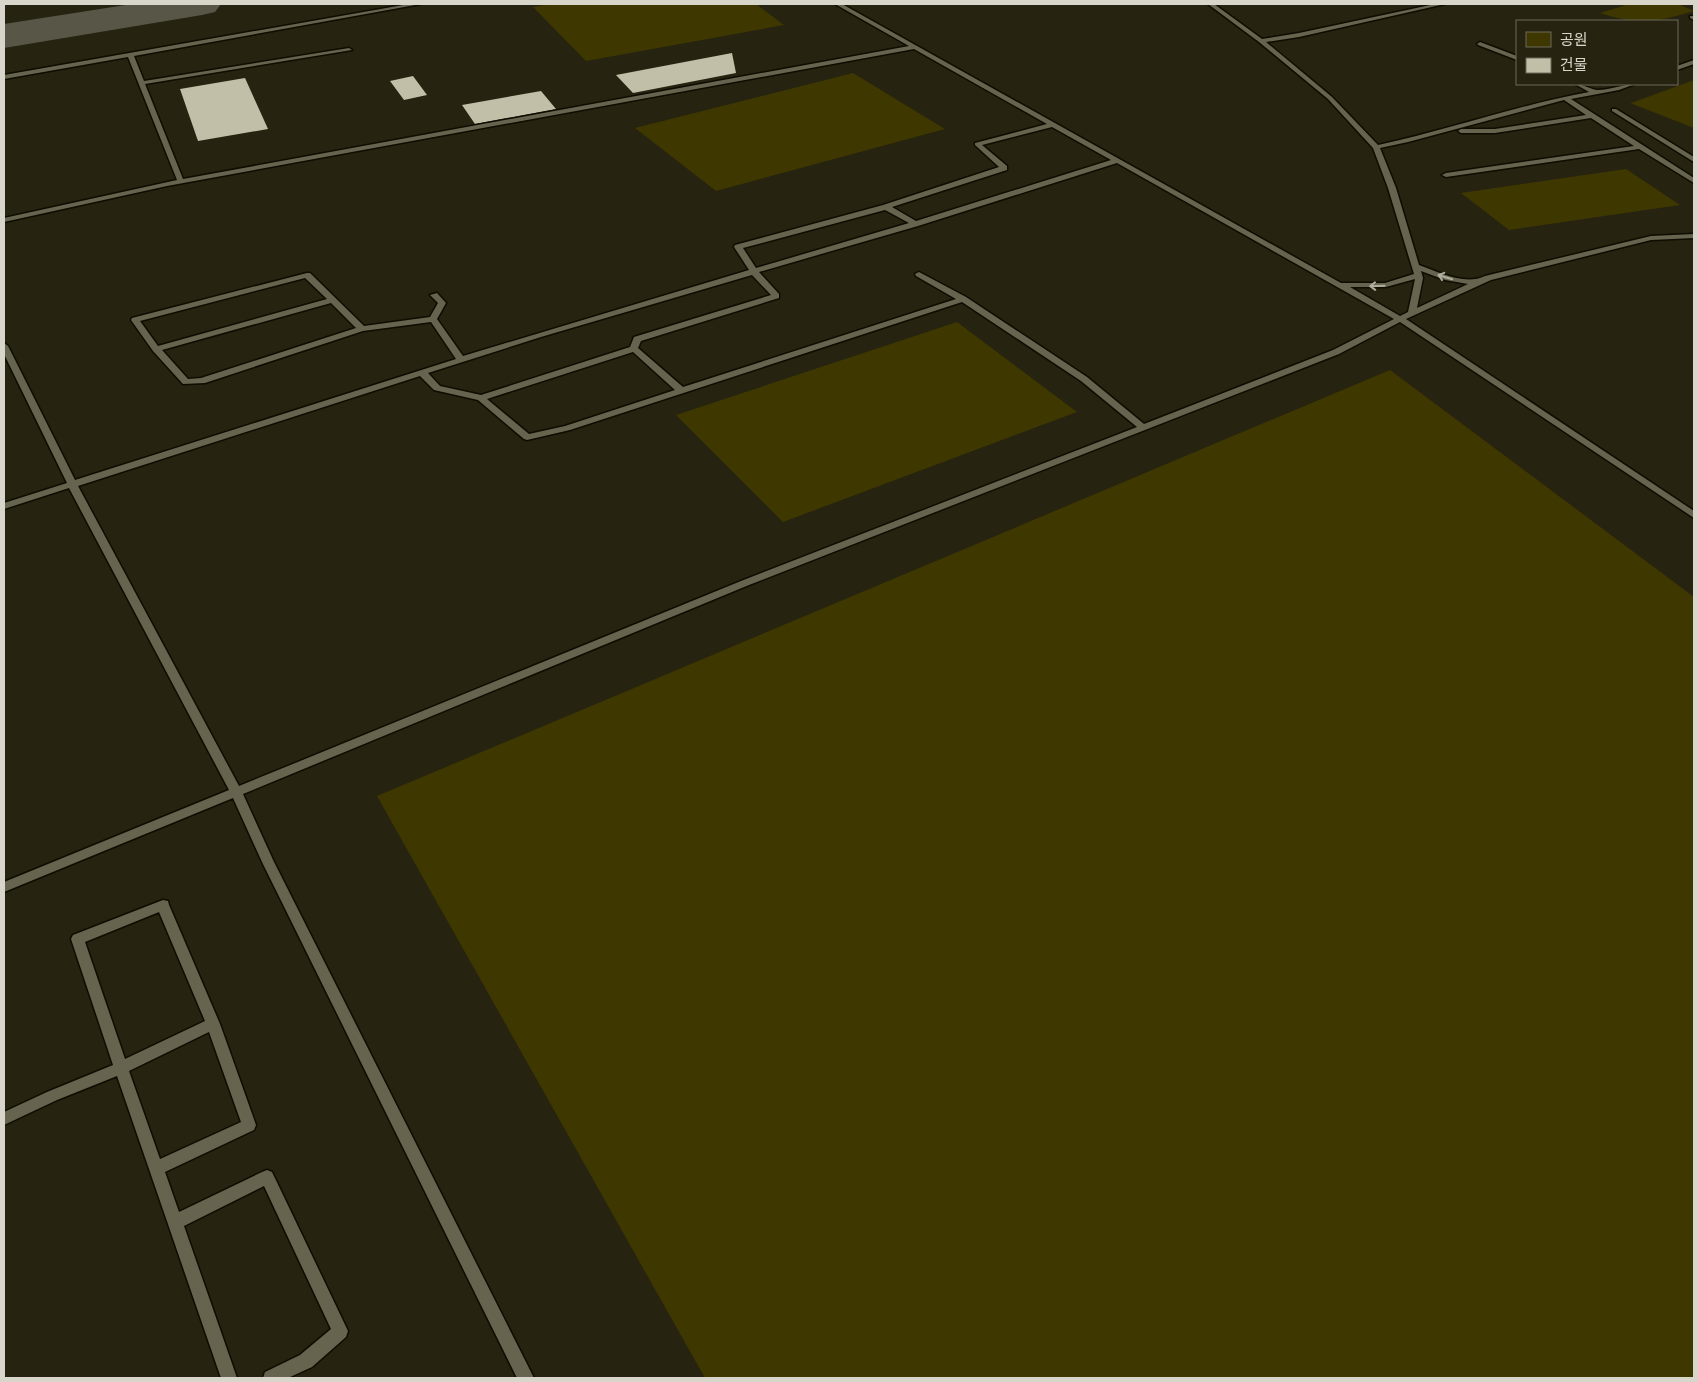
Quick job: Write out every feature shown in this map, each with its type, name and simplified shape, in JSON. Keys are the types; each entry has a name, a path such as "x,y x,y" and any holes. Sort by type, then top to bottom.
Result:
{"lane":[{"path":"4,77 418,4"},
{"path":"838,4 1400,319 1694,515"},
{"path":"1211,4 1261,41 1330,98 1376,147 1392,188 1416,270 1412,313"},
{"path":"1261,41 1299,35 1442,4"},
{"path":"1480,44 1516,58"},
{"path":"4,220 181,182 915,47"},
{"path":"141,83 349,50"},
{"path":"130,55 181,182"},
{"path":"1678,68 1694,62"},
{"path":"1580,85 1597,92"},
{"path":"1376,147 1555,100 1628,85"},
{"path":"1566,99 1694,181"},
{"path":"1614,110 1694,160"},
{"path":"1446,130 1495,131 1592,116"},
{"path":"634,349 637,340 776,296 754,272 738,247 886,206 1004,168 977,144 1052,124"},
{"path":"1641,133 1650,132"},
{"path":"1623,136 1632,135"},
{"path":"1446,175 1639,147"},
{"path":"4,506 422,372 915,224 1116,161"},
{"path":"886,206 915,224"},
{"path":"4,887 744,583 1336,352 1412,313 1488,278 1652,238 1694,236"},
{"path":"1335,284 1345,286 1386,285 1416,270 1476,283"},
{"path":"919,274 963,299 1084,379 1143,427"},
{"path":"362,330 307,275 135,320 156,349 186,382 202,381 362,330 433,319"},
{"path":"433,319 442,302 434,295"},
{"path":"422,372 437,388 482,398 527,437 567,428 963,299"},
{"path":"156,349 332,300"},
{"path":"433,319 461,360"},
{"path":"4,346 72,484 236,792 268,862 526,1378"},
{"path":"634,349 681,390"},
{"path":"482,398 634,349"},
{"path":"156,1168 249,1125 212,1024 163,905 78,939 121,1068 229,1378"},
{"path":"4,1119 52,1096 121,1068 212,1024"},
{"path":"175,1222 268,1176 340,1331 306,1361 271,1378"}],"green space":[{"path":"552,4 756,4 784,25 586,61 533,7"},
{"path":"1629,4 1678,4 1694,11 1658,20 1626,20 1600,13"},
{"path":"853,73 945,129 716,191 635,128"},
{"path":"1694,80 1694,128 1630,103 1631,103"},
{"path":"1626,169 1680,205 1509,230 1461,193"},
{"path":"957,322 1077,412 783,522 676,415"},
{"path":"1390,370 1694,597 1694,1378 705,1378 377,796"}],"building":[{"path":"732,53 736,73 633,93 616,75"},
{"path":"413,76 427,95 404,100 390,81"},
{"path":"245,78 268,129 198,141 180,89"},
{"path":"541,91 556,109 475,124 462,105"}],"taxiway":[{"path":"4,36 202,4"}]}
